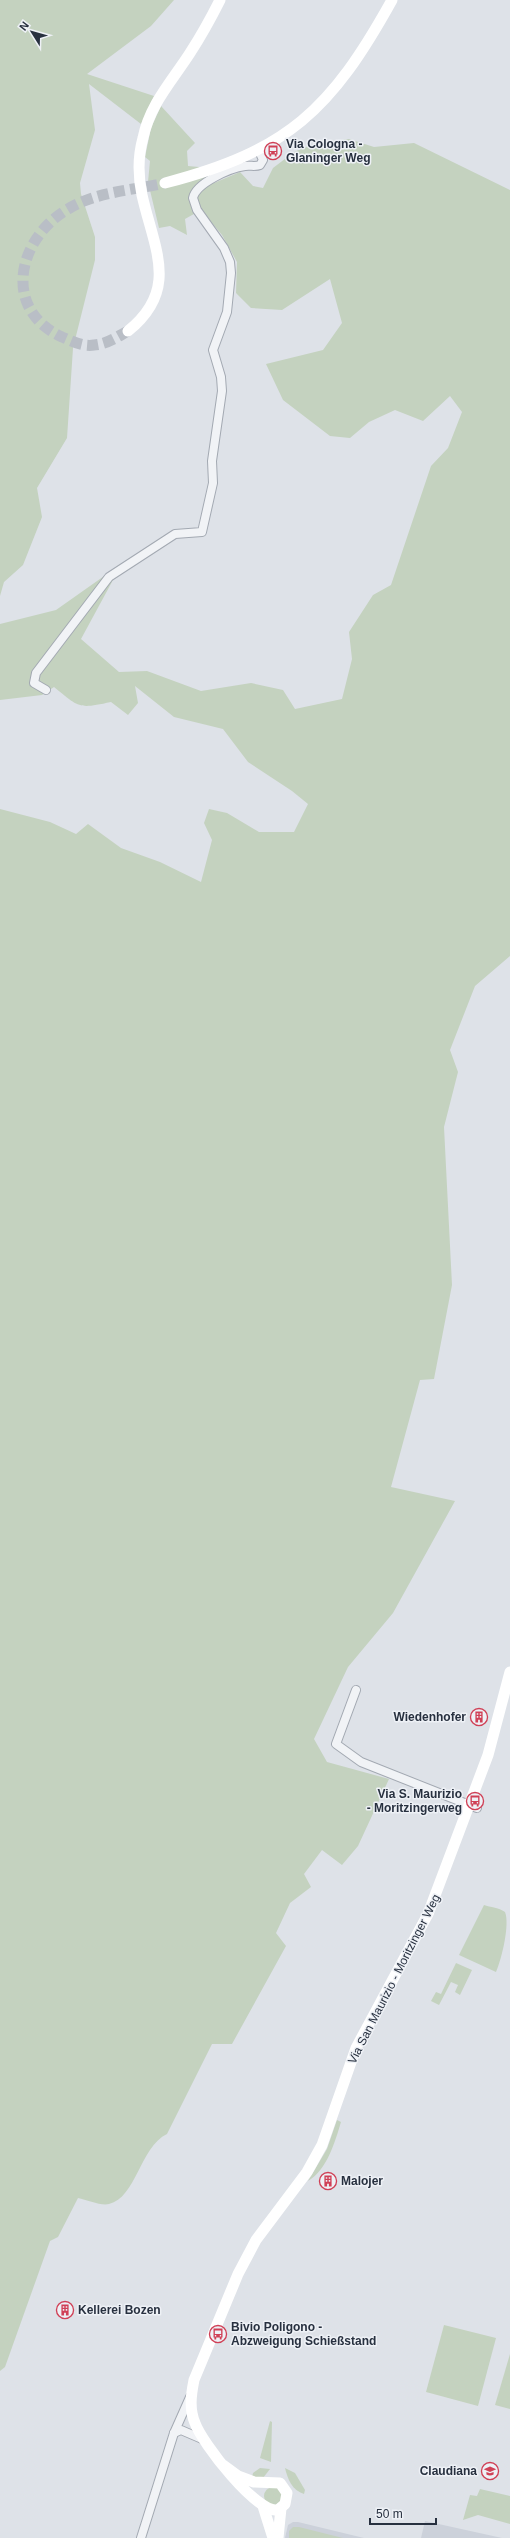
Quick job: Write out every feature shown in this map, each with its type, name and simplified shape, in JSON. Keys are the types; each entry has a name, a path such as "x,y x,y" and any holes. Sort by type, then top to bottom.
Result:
{"main road":[{"path":"128,331 147,312 157,291 160,279 158,253 139,180 143,136 156,102 193,49 220,0"},
{"path":"165,183 222,167 259,151 297,126 327,97 367,45 392,0"},
{"name":"Via San Maurizio - Moritzinger Weg","path":"191,2396 194,2380 238,2274 256,2240 307,2172 322,2145 356,2048 428,1914 474,1806 493,1741 510,1672"},
{"path":"191,2396 192,2412 202,2439 223,2465 262,2505 274,2510 281,2508"},
{"path":"223,2465 243,2478 254,2482 276,2482 286,2489 287,2499 281,2508 278,2538"},
{"path":"268,2483 259,2493 273,2538"}],"street":[{"path":"46,690 34,683 36,673 109,577 175,534 202,532 213,483 212,461 222,392 221,377 213,350 228,308 231,273 230,262 224,248 197,210 193,198 197,188 205,182 243,166 260,165 263,160 259,151"},
{"path":"356,1690 336,1744 361,1762 474,1806"},
{"name":"Via San Maurizio - Moritzinger Weg","path":"141,2538 174,2433 191,2396"},
{"path":"174,2433 182,2430 202,2439"}],"shaded area":[{"path":"425,2521 502,2538 421,2538"},
{"path":"293,2522 364,2538 285,2538 288,2525"}],"green space":[{"path":"0,0 174,0 151,26 87,74 154,96 141,124 89,84 95,130 80,183 81,194 95,237 95,260 73,348 67,438 37,488 42,517 23,565 4,582 0,596"},
{"path":"161,106 195,143 187,151 188,166 199,167 214,183 240,172 253,186 263,188 273,168 294,152 316,143 349,139 374,147 414,143 510,190 510,956 475,986 450,1050 458,1072 444,1127 452,1285 434,1379 420,1380 391,1487 455,1501 393,1613 348,1667 314,1739 327,1762 389,1779 358,1846 342,1865 322,1850 304,1874 311,1887 290,1903 276,1933 286,1946 232,2044 212,2044 167,2134 158,2140 150,2150 126,2192 118,2200 109,2204 98,2204 78,2198 58,2237 50,2241 5,2367 0,2371 0,809 50,822 76,834 88,824 121,848 160,862 201,882 212,840 204,823 209,809 227,813 259,832 294,832 308,804 292,791 248,762 223,729 174,717 135,686 138,703 128,715 111,702 92,706 80,705 69,699 54,687 42,695 0,700 0,624 56,610 107,574 113,580 81,639 119,672 147,671 201,691 251,683 283,690 295,709 342,699 352,659 349,632 373,595 391,585 431,466 448,448 462,412 450,396 423,421 395,410 369,422 350,438 330,436 283,400 266,364 323,350 342,323 330,279 282,310 251,308 236,293 237,262 222,235 201,210 185,219 187,235 170,226 159,228 148,182 150,161 145,157 151,128"},
{"path":"484,1905 505,1912 506,1917 507,1924 505,1941 496,1972 459,1955"},
{"path":"456,1963 472,1970 460,1995 455,1992 458,1985 451,1982 439,2005 431,2001 436,1992 441,1994"},
{"path":"337,2120 341,2122 329,2155 320,2170 308,2181 327,2149"},
{"path":"444,2325 496,2338 478,2406 426,2392"},
{"path":"510,2354 510,2409 495,2405"},
{"path":"270,2421 272,2422 271,2462 260,2458"},
{"path":"260,2468 270,2469 263,2478 252,2477 253,2473"},
{"path":"285,2468 295,2473 305,2490 304,2494 296,2490 291,2484"},
{"path":"269,2487 277,2487 282,2492 280,2503 277,2505 269,2505 264,2500 264,2492"},
{"path":"480,2489 510,2496 510,2524 478,2515 463,2520 470,2495 477,2496"},
{"path":"293,2527 299,2527 343,2538 289,2538 289,2531"}],"tunnel":[{"path":"128,331 108,342 90,345 78,343 62,337 43,325 30,309 24,292 23,273 28,255 37,237 51,222 68,209 79,203 102,195 165,183"}],"place":[{"name":"Via Cologna - Glaninger Weg","path":"273,151"},
{"name":"Wiedenhofer","path":"479,1717"},
{"name":"Via S. Maurizio - Moritzingerweg","path":"475,1801"},
{"name":"Malojer","path":"328,2181"},
{"name":"Kellerei Bozen","path":"65,2310"},
{"name":"Bivio Poligono - Abzweigung Schießstand","path":"218,2334"},
{"name":"Claudiana","path":"490,2471"}]}
